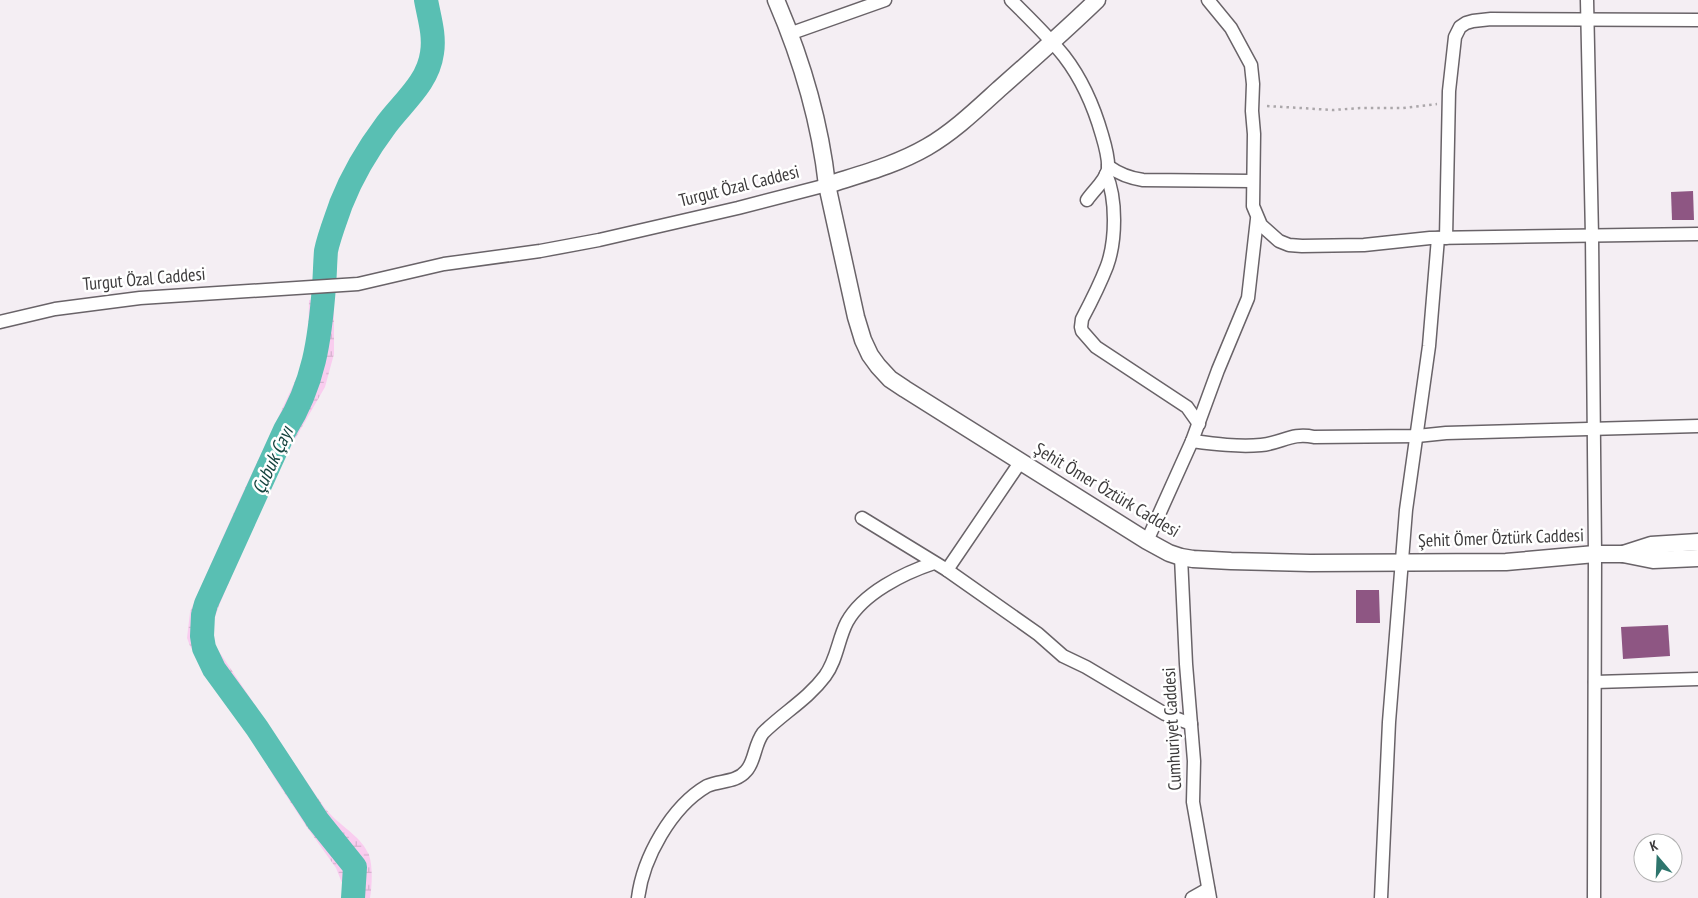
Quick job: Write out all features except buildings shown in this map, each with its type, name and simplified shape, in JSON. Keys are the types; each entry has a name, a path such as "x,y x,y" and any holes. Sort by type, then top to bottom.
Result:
{"street":[{"name":"Şehit Ömer Öztürk Caddesi","path":"776,0 801,67 814,114 825,166 826,184 856,317 863,340 874,361 890,379 905,389 1148,541 1180,557 1208,561 1268,562 1506,562 1596,554 1623,554 1651,546 1698,542"},
{"path":"789,34 885,0"},
{"path":"1010,0 1052,42 1073,69 1089,100 1102,134 1114,219 1111,251 1108,265 1080,327 1096,347 1187,407 1199,424"},
{"name":"Turgut Özal Caddesi","path":"0,322 55,309 140,298 294,289 377,281 444,264 540,251 599,240 738,208 866,173 928,146 972,113 1098,0"},
{"path":"1148,541 1199,424 1218,370 1248,298 1257,219 1252,181 1254,134 1251,65 1231,28 1208,0"},
{"path":"1587,0 1596,554 1594,898"},
{"path":"1381,898 1389,722 1406,510 1442,238 1449,103 1455,37 1460,27 1466,23 1491,19 1698,20"},
{"path":"1107,170 1143,180 1252,181"},
{"path":"1087,200 1107,170"},
{"path":"1257,219 1267,232 1279,241 1302,246 1364,245 1442,238 1698,234"},
{"path":"1192,441 1234,446 1261,445 1297,435 1314,437 1417,436 1698,426"},
{"path":"947,570 1020,461"},
{"path":"862,518 947,570 1038,634 1063,656 1086,667 1165,714 1191,724"},
{"name":"Şehit Ömer Öztürk Caddesi","path":"1623,554 1653,560 1698,558"},
{"name":"Cumhuriyet Caddesi","path":"1180,557 1194,761 1193,802 1209,894"},
{"path":"638,898 641,881 655,847 681,807 710,785 741,776 747,771 753,759 758,740 763,733 806,696 826,674 833,661 846,623 860,606 902,575 934,563"},
{"path":"1595,682 1698,680"},
{"path":"1192,898 1209,894"}],"path":[{"path":"1267,106 1333,110 1403,108 1449,103"}],"green space":[{"path":"334,299 334,354 325,387 287,453 256,518 218,608 212,626 212,635 216,647 326,809 366,849 372,871 370,898 343,898 342,883 336,868 274,777 235,708 210,679 187,638 190,612 304,362 308,342 309,300"}],"waterway":[{"name":"Çubuk Çayı","path":"353,898 355,867 318,821 257,728 214,669 204,648 202,636 203,615 206,604 285,430 303,396 318,343 326,251 341,204 355,173 367,153 386,125 414,92 430,64 433,40 426,0"}]}
